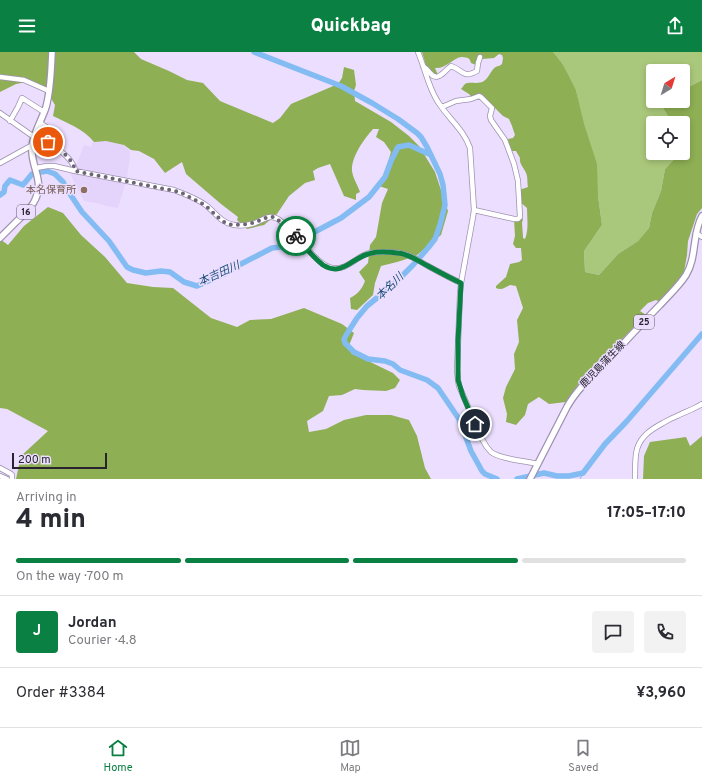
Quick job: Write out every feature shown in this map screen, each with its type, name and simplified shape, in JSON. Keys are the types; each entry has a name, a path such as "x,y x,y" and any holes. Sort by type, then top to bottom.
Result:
{"main road":[{"path":"33,142 44,112 49,91 52,52"},
{"name":"16","path":"0,238 34,204 38,191 38,179 32,154 33,142"},
{"name":"鹿児島蒲生線","path":"530,479 574,396 686,276 692,259 697,227 702,216"}],"street":[{"path":"418,52 431,89 437,101 462,132 468,142 470,154 474,210 461,283 457,370 458,380 463,396 485,445 491,452 502,457 536,466"},
{"path":"424,66 435,77 441,75 451,66 461,73 466,74 477,71 480,58"},
{"path":"0,77 24,80 49,91"},
{"path":"442,107 456,101 471,99 479,96 481,97 492,108 490,116 491,120 505,140 514,164 518,181 520,217 518,219 514,219 474,210"},
{"path":"10,121 22,98 44,112"},
{"path":"0,113 33,142 48,142 67,156 75,168 75,171"},
{"path":"40,123 54,132 48,142"},
{"path":"0,163 29,146 33,142"},
{"path":"36,169 51,166 180,192 206,206 221,220 232,225 248,224 268,217 273,217 297,237 302,244 324,265 333,268 345,267 366,254 399,253 414,258 461,283"},
{"path":"696,233 702,237"},
{"path":"635,479 636,454 642,438 648,432 669,420 702,404"},
{"path":"0,468 11,474 12,479"},
{"path":"0,476 7,479"}],"shaded area":[{"path":"95,138 123,145 129,150 130,156 127,178 118,208 84,201 70,172 93,176 94,172 77,168 76,166 84,145 91,147"}],"green space":[{"path":"0,52 134,52 141,59 187,80 203,83 220,101 273,123 280,118 291,104 338,84 342,78 344,67 354,70 356,85 354,91 355,101 391,122 409,136 419,146 435,172 448,211 441,235 416,256 381,266 375,283 373,295 357,310 351,309 350,298 359,291 365,281 359,272 368,263 370,245 376,237 382,203 388,189 376,185 384,175 391,152 384,142 376,137 379,129 373,129 369,133 359,148 352,166 353,176 360,192 356,194 356,200 344,196 330,164 313,171 315,180 305,183 289,196 277,214 264,225 247,229 237,220 238,217 186,174 182,162 165,173 154,159 139,151 131,150 124,145 106,141 94,142 85,133 53,116 55,105 46,90 27,82 16,84 0,92"},
{"path":"422,52 553,52 563,65 576,90 584,124 597,164 598,196 602,225 584,251 585,272 599,275 618,254 638,241 649,228 652,213 661,191 665,169 673,160 690,160 690,116 668,116 663,108 690,108 690,86 702,80 702,208 697,214 688,241 684,272 660,302 656,300 648,303 640,311 646,315 582,379 566,402 549,404 539,397 528,404 525,415 516,425 506,422 507,414 503,398 506,387 515,369 514,354 519,342 517,320 523,308 516,286 510,285 500,289 496,288 496,286 506,277 510,264 522,260 521,248 516,248 513,244 515,236 514,219 523,219 523,238 525,239 527,227 527,208 519,201 519,190 528,187 527,176 516,151 512,151 509,146 508,139 513,138 515,135 509,119 503,116 481,96 472,98 461,89 467,83 479,83 484,81 497,66 502,64 503,58 502,55 499,54 494,58 482,59 476,65 471,63 468,58 461,57 443,67 435,68 438,75 435,76 426,66"},
{"path":"553,52 702,52 702,80 690,86 690,64 646,64 646,108 663,108 668,116 646,116 646,160 673,160 665,169 661,191 652,213 649,228 638,241 618,254 599,275 585,272 584,251 602,225 598,196 576,90"},
{"path":"48,207 63,213 81,235 105,257 127,283 173,288 211,318 237,327 250,320 271,319 304,308 342,324 354,333 348,348 352,354 393,373 400,380 395,388 386,391 355,389 342,395 329,396 323,411 307,421 309,432 326,429 344,420 366,415 391,415 409,420 417,436 425,468 431,479 16,479 21,456 48,431 7,409 0,408 0,239 8,245 24,226"},
{"path":"702,436 702,479 643,479 644,456 650,442 686,437 690,446"}],"waterway":[{"name":"本名川","path":"254,52 341,86 372,103 417,133 427,147 440,174 443,185 445,205 435,239 413,265 394,284 367,306 357,318 344,339 345,343 354,352 368,359 385,361 393,364 400,370 427,380 438,388 459,419 471,451 482,471 485,474 497,479"},
{"name":"本吉田川","path":"0,195 4,192 5,186 10,180 23,185 32,174 47,171 55,174 63,182 82,212 109,241 127,267 146,273 161,271 170,272 184,282 197,286 224,274 272,248 280,247 307,236 341,218 369,197 385,177 398,147 409,145 431,155"},
{"name":"本名川","path":"517,479 544,473 557,476 569,476 583,473 605,444 627,421 702,334"},
{"name":"本名川","path":"580,479 583,473"}],"way so far":[{"path":"48,142 67,156 75,168 75,171 180,192 206,206 221,220 232,225 248,224 268,217 273,217 296,236"}],"place":[{"name":"本名保育所","path":"84,190"}],"route":[{"path":"296,236 318,260 329,267 345,267 366,254 379,252 399,253 414,258 461,283 457,370 459,386 475,424"}]}
